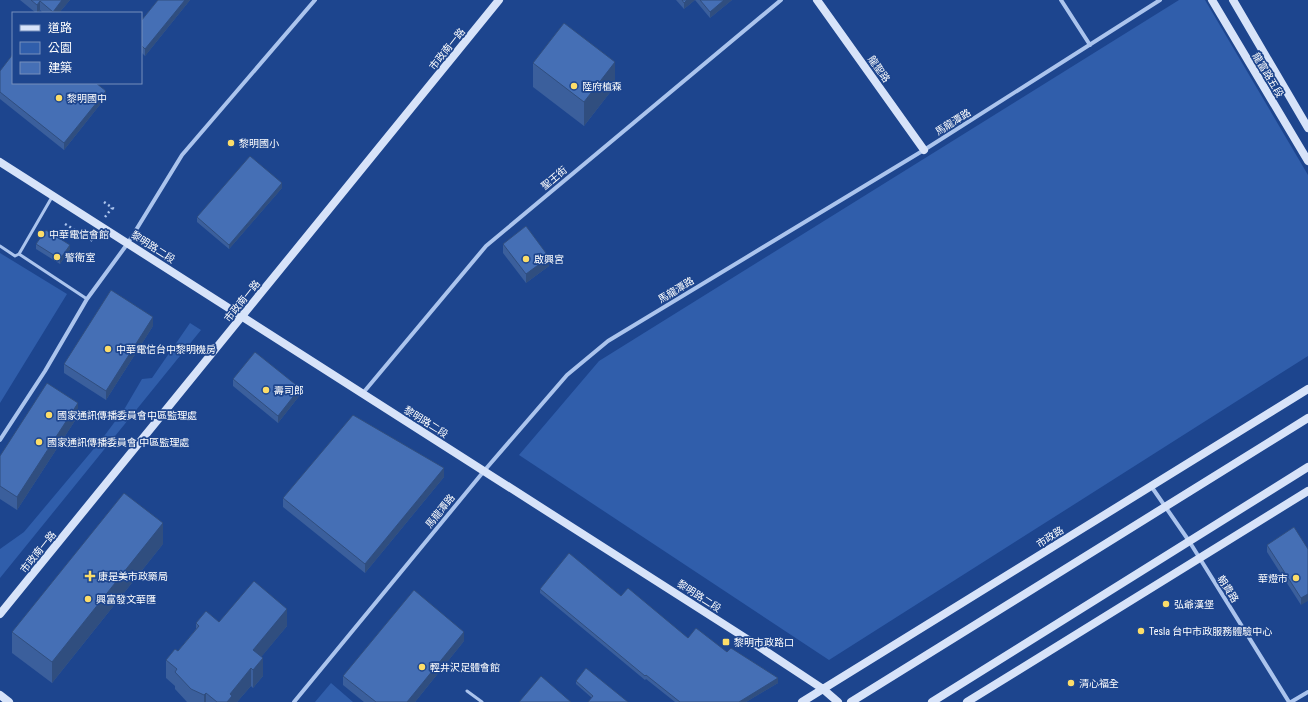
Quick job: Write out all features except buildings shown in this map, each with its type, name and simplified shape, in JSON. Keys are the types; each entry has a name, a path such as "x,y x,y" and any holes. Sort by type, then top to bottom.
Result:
{"street":[{"path":"0,440 45,371 87,299 128,243 182,155 315,0"},
{"name":"市政南一路","path":"0,614 500,0"},
{"name":"聖王街","path":"363,394 486,246 782,0"},
{"name":"龍聖路","path":"817,0 924,150"},
{"path":"1061,0 1090,45"},
{"name":"馬龍潭路","path":"294,702 484,471 568,375 608,340 924,150 1160,0"},
{"name":"龍富路五段","path":"1212,0 1308,161"},
{"name":"龍富路五段","path":"1233,0 1308,128"},
{"name":"黎明路二段","path":"0,162 823,689 838,702"},
{"name":"市政路","path":"802,702 1308,389"},
{"path":"851,702 1308,418"},
{"path":"932,702 1308,467"},
{"name":"朝貴路","path":"1151,486 1200,558 1290,702"},
{"path":"968,702 1308,491"},
{"path":"1290,702 1308,692"},
{"path":"0,696 9,702"}],"lane":[{"path":"19,254 53,195"},
{"path":"0,246 15,256 19,254 87,299"},
{"path":"467,690 482,702"}],"path":[{"path":"104,202 114,209"},
{"path":"64,224 93,241"}],"green space":[{"path":"1179,0 1205,0 1308,175 1308,356 829,660 519,455 599,361"},
{"path":"0,253 67,294 0,403"},
{"path":"190,323 201,330 0,578 0,549 24,532 102,439 125,408 142,379 152,378"},
{"path":"331,683 353,702 315,702"}],"place":[{"name":"陸府植森","path":"574,86"},
{"name":"黎明國中","path":"59,98"},
{"name":"黎明國小","path":"231,143"},
{"name":"中華電信會館","path":"41,234"},
{"name":"警衛室","path":"57,257"},
{"name":"啟興宮","path":"526,259"},
{"name":"中華電信台中黎明機房","path":"108,349"},
{"name":"壽司郎","path":"266,390"},
{"name":"國家通訊傳播委員會中區監理處","path":"49,415"},
{"name":"國家通訊傳播委員會 中區監理處","path":"39,442"},
{"name":"康是美市政藥局","path":"90,576"},
{"name":"華燈市","path":"1296,578"},
{"name":"興富發文華匯","path":"88,599"},
{"name":"弘爺漢堡","path":"1166,604"},
{"name":"Tesla 台中市政服務體驗中心","path":"1141,631"},
{"name":"黎明市政路口","path":"726,642"},
{"name":"輕井沢足體會館","path":"422,667"},
{"name":"清心福全","path":"1071,683"}]}
